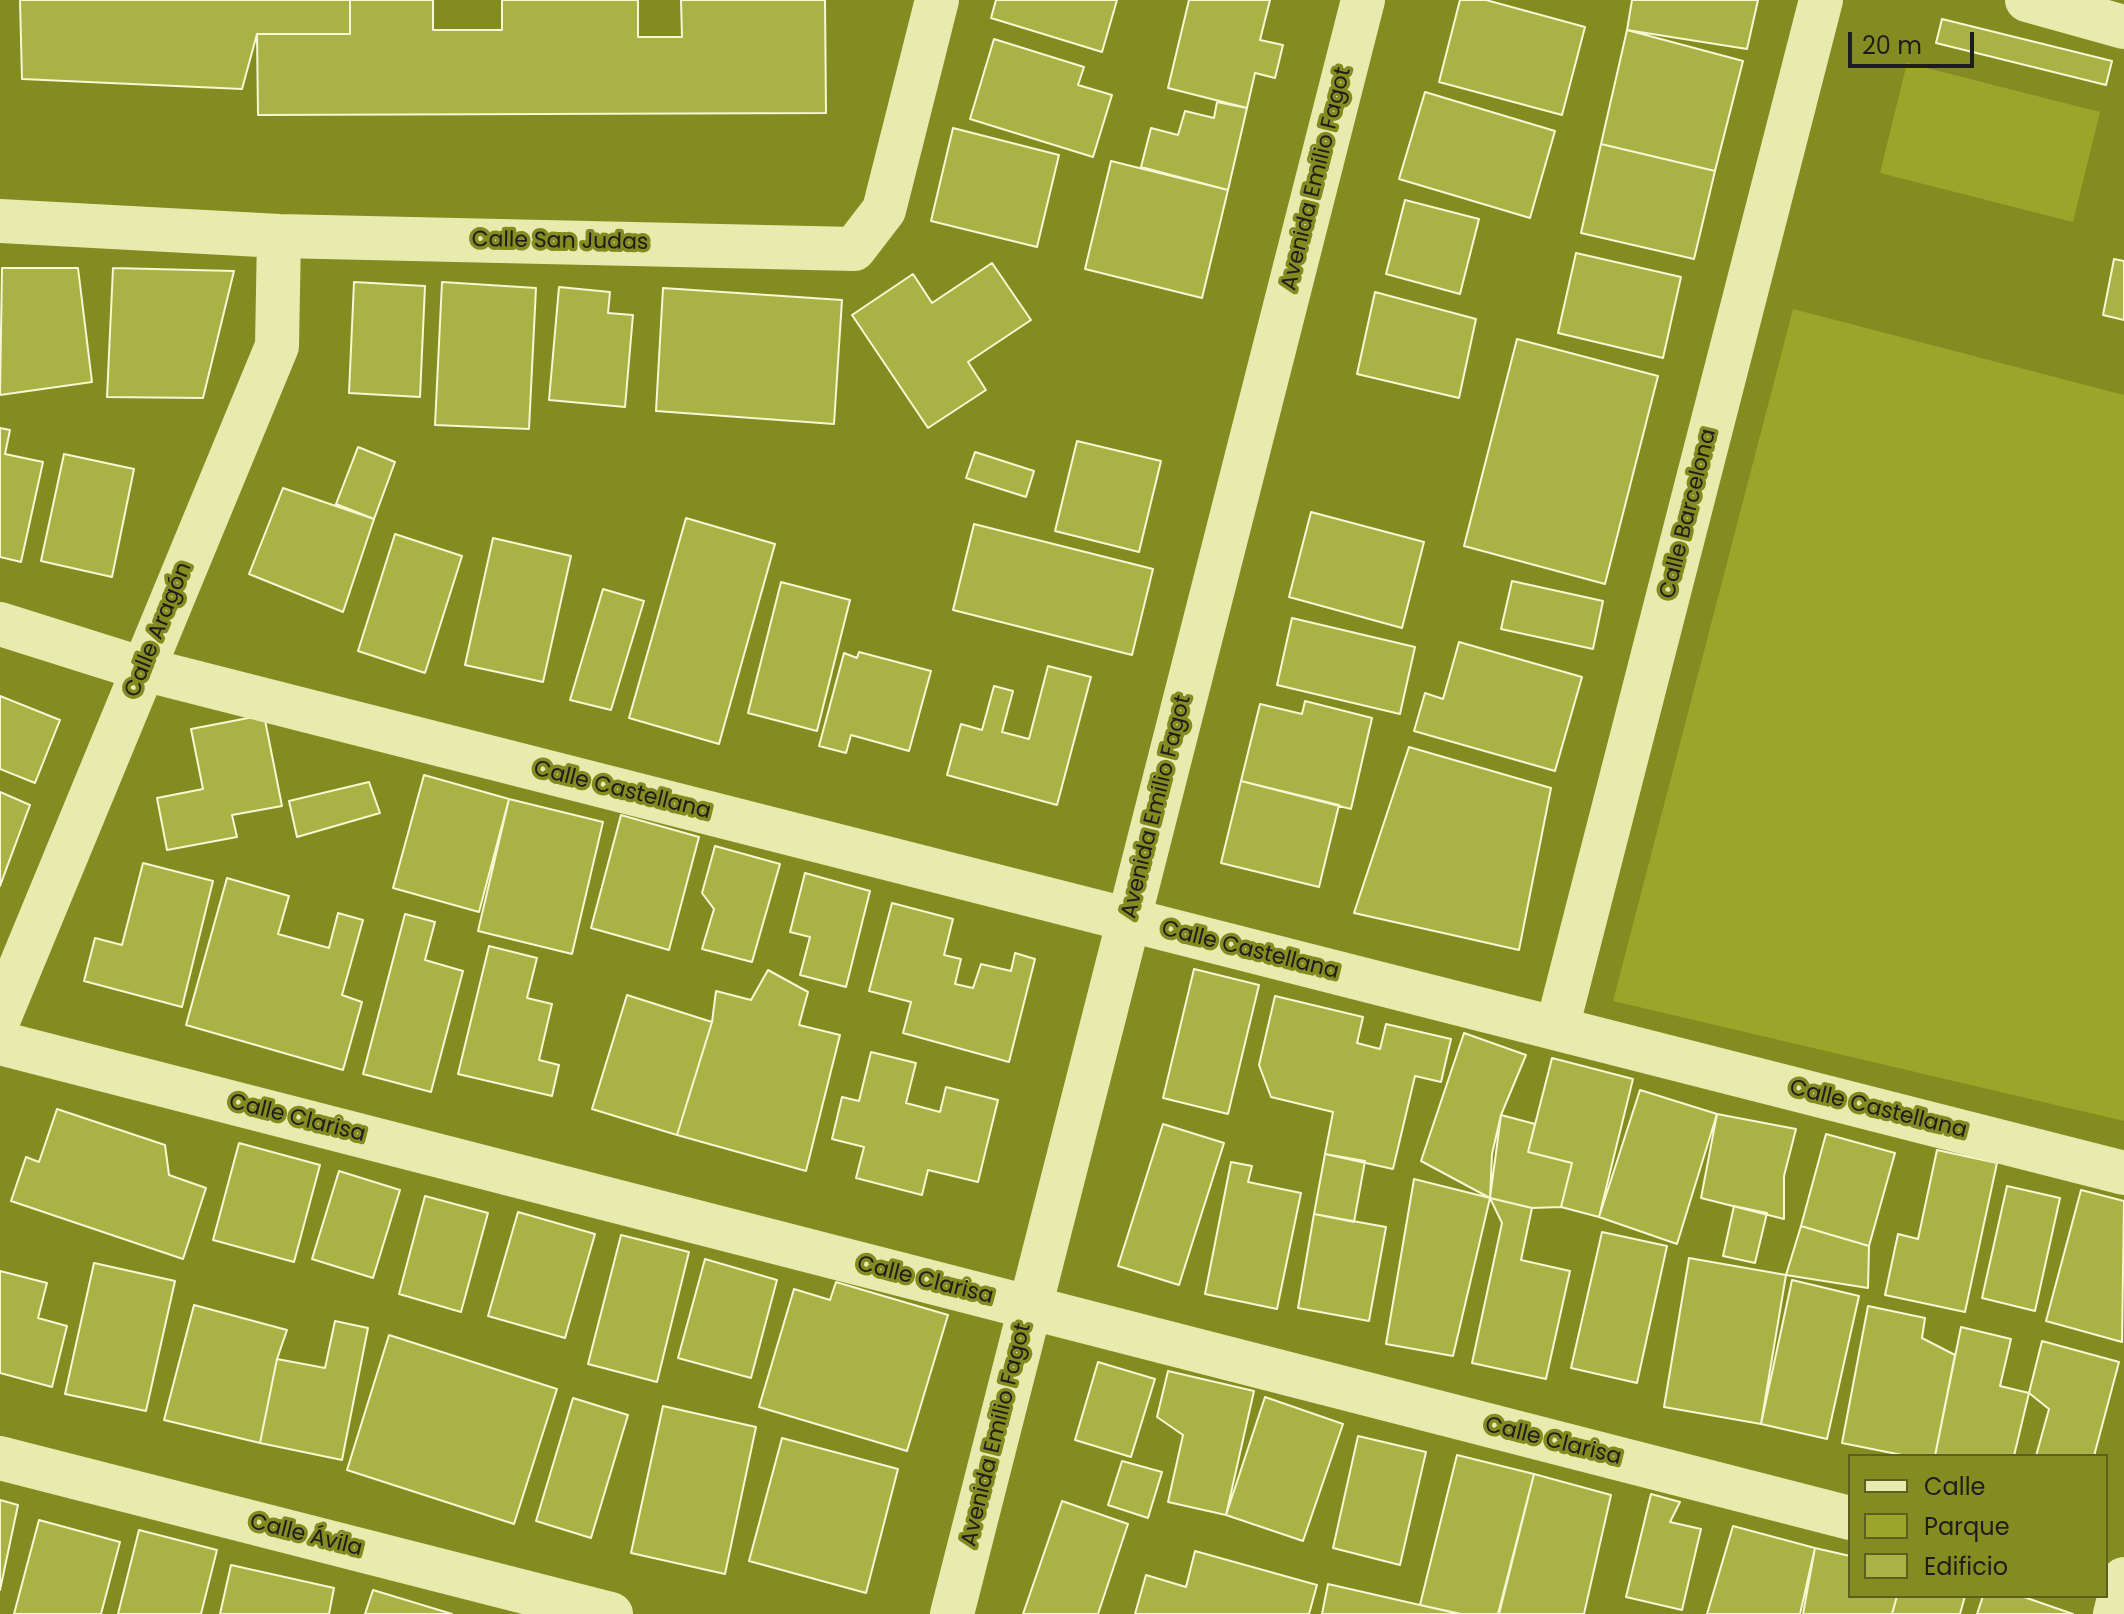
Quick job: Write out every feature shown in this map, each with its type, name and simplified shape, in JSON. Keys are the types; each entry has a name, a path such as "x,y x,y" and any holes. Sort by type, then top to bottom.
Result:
{"street":[{"name":"Calle San Judas","path":"0,221 279,236 854,249 884,210 937,0"},
{"name":"Avenida Emilio Fagot","path":"952,1614 1363,0"},
{"name":"Calle Barcelona","path":"1557,1028 1821,0"},
{"path":"2027,0 2124,27"},
{"name":"Calle Aragón","path":"0,1016 277,346 279,236"},
{"name":"Calle Castellana","path":"0,624 143,669 2124,1173"},
{"name":"Calle Clarisa","path":"0,1043 1848,1517"},
{"name":"Calle Ávila","path":"0,1458 611,1614"}],"green space":[{"path":"1907,63 2100,112 2073,222 1880,173"},
{"path":"1793,309 2124,395 2124,1121 1613,1001"}],"building":[{"path":"20,0 350,0 350,34 257,34 242,89 22,79"},
{"path":"350,0 433,0 433,30 502,30 502,0 638,0 638,37 682,37 681,0 825,0 826,113 258,115 257,34 350,34"},
{"path":"996,0 1117,0 1102,52 991,18"},
{"path":"1189,0 1270,0 1260,40 1283,45 1275,78 1255,73 1247,108 1168,88"},
{"path":"1460,0 1486,0 1585,27 1562,115 1439,82"},
{"path":"1632,0 1758,0 1747,49 1627,30"},
{"path":"1942,19 2112,61 2106,85 1936,43"},
{"path":"1627,30 1743,61 1715,171 1601,144"},
{"path":"994,39 1084,67 1078,85 1112,95 1093,157 970,119"},
{"path":"1425,92 1555,131 1530,218 1399,179"},
{"path":"1217,102 1247,108 1228,190 1141,167 1151,128 1178,135 1185,111 1214,118"},
{"path":"953,128 1059,155 1037,247 931,221"},
{"path":"1601,144 1715,171 1694,259 1581,233"},
{"path":"1111,161 1228,190 1202,298 1085,269"},
{"path":"1405,200 1479,219 1460,294 1386,274"},
{"path":"1576,253 1681,277 1663,358 1558,333"},
{"path":"2114,259 2124,261 2124,320 2103,315"},
{"path":"992,263 1031,320 968,362 986,390 928,428 852,315 913,274 932,303"},
{"path":"2,268 78,268 92,382 0,395"},
{"path":"113,268 234,271 203,398 107,397"},
{"path":"354,282 425,286 420,397 349,393"},
{"path":"442,282 536,288 529,429 435,425"},
{"path":"559,287 610,292 608,313 633,315 625,407 549,400"},
{"path":"663,288 842,300 834,424 656,411"},
{"path":"1375,292 1476,319 1459,398 1357,374"},
{"path":"1517,339 1658,376 1605,584 1464,546"},
{"path":"0,428 10,430 5,454 43,462 21,562 0,557"},
{"path":"1077,441 1161,461 1139,552 1055,531"},
{"path":"358,447 395,462 374,519 336,504"},
{"path":"975,452 1034,471 1026,497 966,478"},
{"path":"64,454 134,469 112,577 41,561"},
{"path":"283,488 374,519 343,612 249,574"},
{"path":"1311,512 1424,542 1402,628 1289,597"},
{"path":"686,518 775,544 719,744 629,718"},
{"path":"974,524 1153,569 1132,655 953,610"},
{"path":"395,534 462,556 425,673 358,651"},
{"path":"493,538 571,556 543,682 465,665"},
{"path":"1512,581 1603,601 1593,649 1501,629"},
{"path":"781,582 850,600 817,731 748,713"},
{"path":"603,589 644,601 611,710 570,700"},
{"path":"1292,618 1415,647 1400,714 1277,685"},
{"path":"1459,642 1582,677 1555,771 1414,731 1425,693 1443,699"},
{"path":"859,652 931,671 909,751 851,735 846,753 819,746 844,653 857,658"},
{"path":"1048,666 1091,677 1057,805 947,775 961,724 982,730 994,686 1013,691 1002,732 1029,739"},
{"path":"0,696 60,720 35,783 0,769"},
{"path":"1305,701 1372,718 1351,809 1241,781 1260,704 1302,714"},
{"path":"264,715 282,806 232,815 237,837 167,850 157,798 203,789 191,729"},
{"path":"1409,747 1551,788 1519,950 1354,913"},
{"path":"424,775 509,799 479,912 393,888"},
{"path":"1241,781 1339,805 1319,887 1221,863"},
{"path":"369,782 380,813 297,837 289,801"},
{"path":"0,792 30,805 0,886"},
{"path":"509,799 603,822 572,954 478,931"},
{"path":"621,815 699,837 669,950 591,928"},
{"path":"715,846 780,864 752,962 702,949 714,909 702,893"},
{"path":"143,863 213,881 182,1007 84,981 95,938 122,945"},
{"path":"805,873 870,891 846,987 800,975 810,937 790,932"},
{"path":"227,878 289,896 278,934 329,948 338,913 363,920 342,995 362,1002 343,1070 186,1025"},
{"path":"892,903 953,919 944,955 961,959 955,984 973,988 981,964 1011,971 1015,953 1035,959 1009,1062 903,1033 911,1002 869,991"},
{"path":"405,914 435,922 425,960 463,971 431,1092 363,1074"},
{"path":"489,946 537,958 527,998 552,1004 539,1060 559,1065 552,1096 458,1074"},
{"path":"1194,969 1259,985 1228,1114 1163,1098"},
{"path":"768,970 808,992 799,1025 840,1035 806,1171 677,1135 712,1022 716,991 751,1000"},
{"path":"627,995 712,1022 677,1135 592,1109"},
{"path":"1275,996 1363,1017 1357,1043 1380,1049 1386,1024 1451,1039 1441,1082 1415,1076 1393,1169 1325,1154 1333,1112 1271,1097 1259,1065"},
{"path":"1464,1033 1526,1055 1501,1115 1492,1154 1490,1198 1421,1161"},
{"path":"871,1052 916,1063 906,1103 940,1112 946,1087 998,1100 978,1182 928,1170 922,1195 856,1178 864,1147 832,1139 842,1097 859,1101"},
{"path":"1552,1058 1633,1079 1599,1217 1561,1207 1572,1163 1528,1152"},
{"path":"1640,1090 1717,1114 1677,1244 1599,1217"},
{"path":"57,1109 165,1145 169,1175 206,1188 183,1259 11,1201 26,1157 39,1162"},
{"path":"1717,1114 1796,1129 1784,1176 1784,1219 1701,1198"},
{"path":"1501,1115 1535,1124 1528,1152 1572,1163 1561,1207 1532,1208 1490,1198"},
{"path":"1163,1124 1224,1143 1179,1285 1118,1266"},
{"path":"1826,1134 1895,1153 1869,1246 1801,1226"},
{"path":"239,1143 320,1165 294,1262 213,1240"},
{"path":"1937,1150 1997,1163 1965,1312 1885,1295 1898,1234 1918,1239"},
{"path":"1325,1154 1365,1161 1354,1222 1314,1214"},
{"path":"1231,1162 1252,1166 1248,1182 1301,1193 1277,1309 1205,1294"},
{"path":"339,1171 400,1190 373,1278 312,1259"},
{"path":"1414,1179 1490,1198 1453,1356 1386,1344"},
{"path":"2007,1186 2060,1198 2035,1311 1982,1298"},
{"path":"2081,1190 2124,1201 2122,1342 2046,1321"},
{"path":"425,1196 488,1213 461,1312 399,1294"},
{"path":"1490,1198 1532,1208 1521,1260 1570,1271 1546,1379 1472,1363 1502,1223"},
{"path":"1734,1206 1767,1213 1755,1263 1723,1256"},
{"path":"518,1212 595,1234 565,1338 488,1316"},
{"path":"1314,1214 1386,1227 1369,1321 1298,1308"},
{"path":"1801,1226 1869,1246 1868,1288 1786,1275"},
{"path":"1602,1232 1667,1246 1637,1383 1571,1368"},
{"path":"621,1235 689,1252 657,1382 588,1364"},
{"path":"1689,1258 1786,1275 1761,1424 1664,1407"},
{"path":"705,1259 777,1280 751,1378 678,1358"},
{"path":"94,1263 175,1281 146,1411 65,1394"},
{"path":"0,1271 47,1283 38,1318 67,1326 52,1387 0,1373"},
{"path":"1792,1280 1859,1296 1827,1439 1761,1424"},
{"path":"836,1282 948,1315 907,1451 759,1407 794,1289 830,1300"},
{"path":"194,1305 287,1330 277,1359 260,1443 164,1420"},
{"path":"1868,1306 1925,1318 1922,1338 1955,1355 1935,1454 1897,1454 1842,1443"},
{"path":"335,1321 368,1328 342,1460 260,1443 277,1359 325,1368"},
{"path":"1961,1327 2011,1339 2000,1386 2029,1393 2014,1454 1935,1454"},
{"path":"389,1335 557,1389 514,1524 347,1470"},
{"path":"2042,1341 2119,1362 2095,1454 2037,1454 2049,1409 2029,1393"},
{"path":"1098,1362 1155,1379 1131,1457 1075,1440"},
{"path":"1168,1371 1254,1391 1226,1515 1168,1502 1183,1435 1157,1417"},
{"path":"1265,1397 1343,1424 1303,1541 1226,1515"},
{"path":"573,1398 628,1415 591,1538 536,1521"},
{"path":"663,1406 756,1427 725,1574 631,1553"},
{"path":"1358,1436 1426,1452 1400,1565 1333,1548"},
{"path":"782,1438 898,1469 866,1593 749,1561"},
{"path":"1457,1455 1534,1474 1498,1614 1461,1614 1420,1605"},
{"path":"1122,1461 1162,1472 1148,1518 1108,1505"},
{"path":"1534,1474 1611,1495 1584,1614 1499,1614"},
{"path":"1651,1494 1680,1502 1670,1522 1701,1529 1682,1610 1626,1597"},
{"path":"0,1500 18,1505 0,1590"},
{"path":"1062,1501 1128,1524 1098,1614 1023,1614"},
{"path":"39,1520 120,1542 101,1614 14,1614"},
{"path":"1733,1526 1815,1548 1800,1614 1707,1614"},
{"path":"139,1530 217,1550 201,1614 118,1614"},
{"path":"1815,1548 1848,1556 1848,1598 1896,1598 1892,1614 1803,1614"},
{"path":"1195,1551 1317,1585 1309,1614 1135,1614 1146,1575 1186,1587"},
{"path":"231,1565 334,1588 329,1614 220,1614"},
{"path":"1328,1584 1420,1605 1460,1614 1322,1614"},
{"path":"373,1590 452,1614 365,1614"},
{"path":"1896,1598 1964,1598 1960,1614 1892,1614"},
{"path":"1982,1598 2027,1598 2073,1614 1977,1614"}]}
